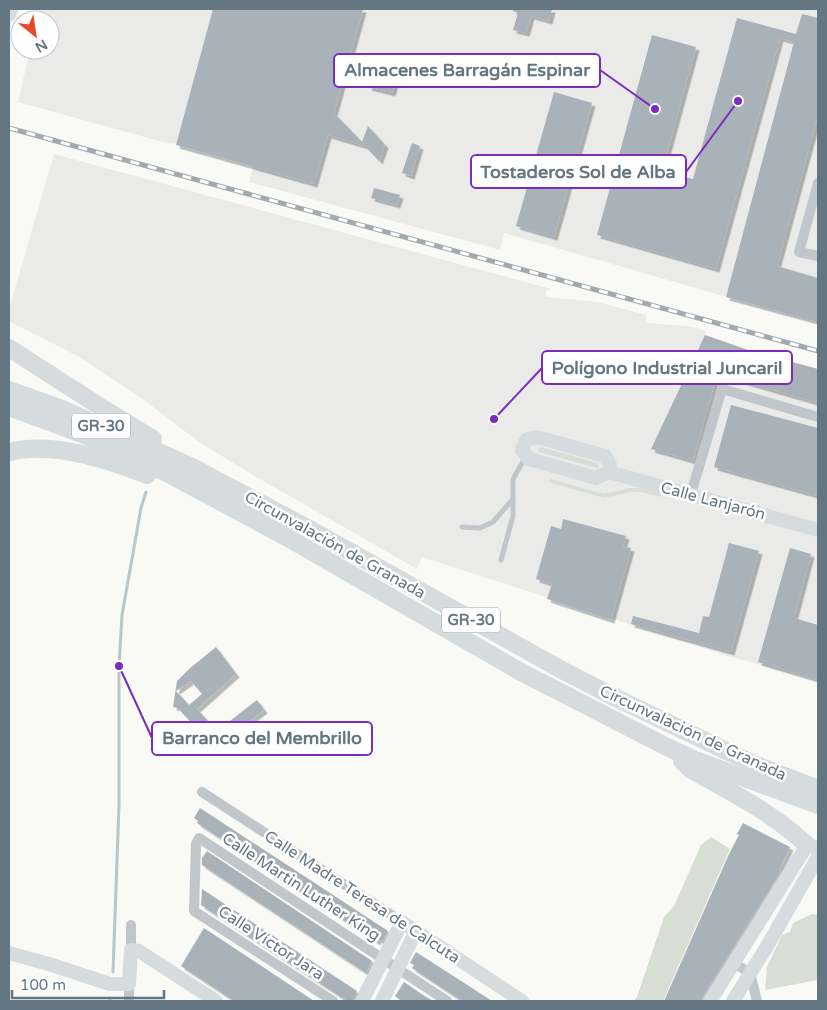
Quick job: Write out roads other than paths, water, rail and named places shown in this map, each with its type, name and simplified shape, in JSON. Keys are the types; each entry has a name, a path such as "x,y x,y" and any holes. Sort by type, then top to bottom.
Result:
{"highway":[{"path":"9,348 107,412 175,451 192,467"},
{"name":"Circunvalación de Granada","path":"9,390 62,409 192,467 321,536 560,669 664,722 756,765 818,789"},
{"name":"Circunvalación de Granada","path":"9,407 85,435 169,474 288,538 521,672 667,747 721,770 818,805"},
{"path":"9,452 40,449 68,451 110,462 172,486 261,532 288,538"},
{"path":"667,747 690,769 772,816 815,850"},
{"path":"756,765 777,765 818,780"},
{"path":"721,770 738,783 818,817"}],"street":[{"path":"9,15 11,9"},
{"path":"818,184 799,252 818,256"},
{"name":"Calle Lanjarón","path":"693,487 722,389 818,416"},
{"name":"Calle Lanjarón","path":"609,469 605,456 537,437 526,440 522,450 529,459 596,478 609,469 693,487 818,522"},
{"name":"Calle Lanjarón","path":"609,469 818,530"},
{"name":"Calle Madre Teresa de Calcuta","path":"202,792 522,1001"},
{"name":"Calle Martin Luther King","path":"194,910 196,844 199,838 447,1001"},
{"path":"710,1001 753,933 815,850"},
{"path":"733,1001 769,943 815,850"},
{"name":"Calle Víctor Jara","path":"194,910 333,1001"},
{"path":"362,1001 402,922"},
{"path":"128,1001 132,925"},
{"path":"382,1001 416,931"},
{"path":"753,933 769,943"},
{"path":"130,950 139,950 216,1001"},
{"path":"9,952 110,984 129,984"},
{"path":"734,963 750,973 757,1001"}],"lane":[{"path":"500,560 513,516 513,479 526,455"},
{"path":"462,527 480,528 494,522 513,499"}],"waterway":[{"path":"113,972 119,805 119,666 122,615 141,508 146,492"}],"railway":[{"path":"9,128 818,351"}],"place":[{"name":"Tostaderos Sol de Alba","path":"738,101"},
{"name":"Almacenes Barragán Espinar","path":"655,109"},
{"name":"Polígono Industrial Juncaril","path":"494,419"},
{"name":"Barranco del Membrillo","path":"119,666"}]}
